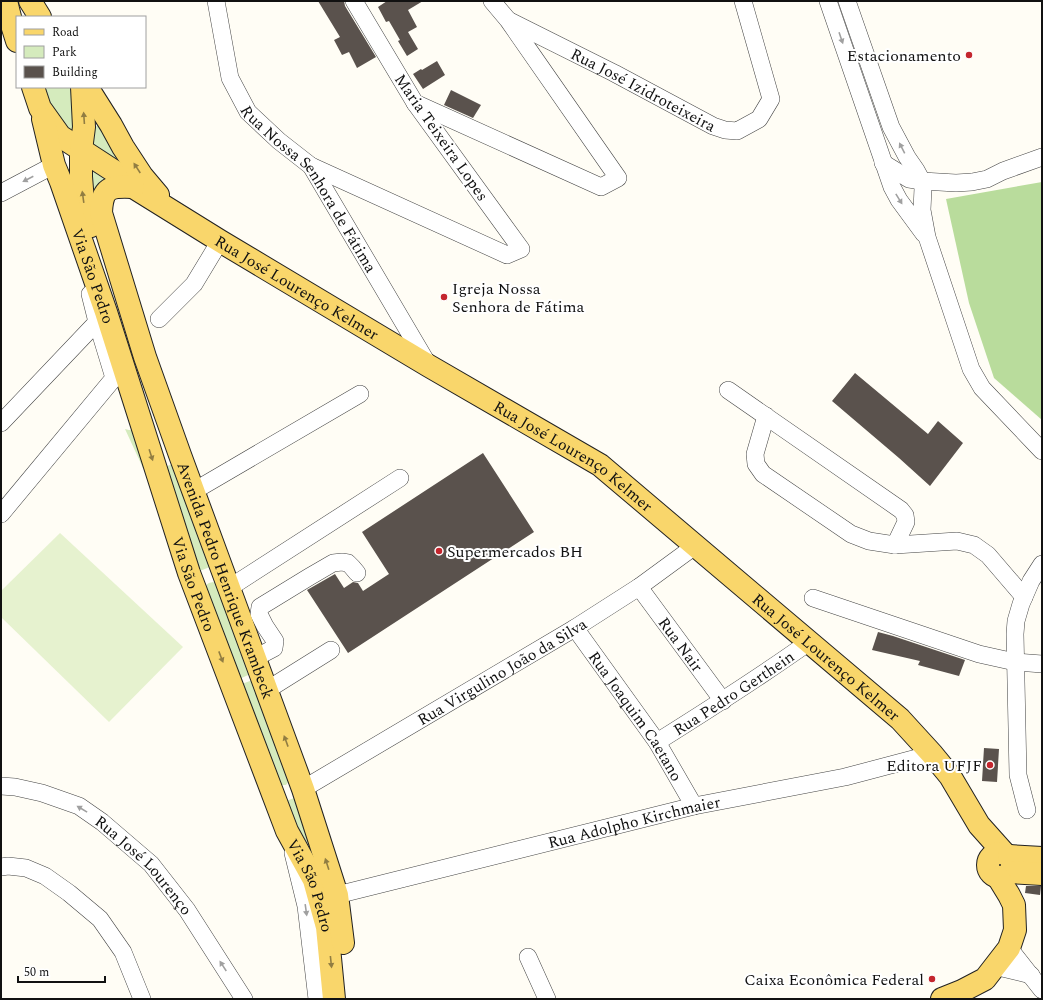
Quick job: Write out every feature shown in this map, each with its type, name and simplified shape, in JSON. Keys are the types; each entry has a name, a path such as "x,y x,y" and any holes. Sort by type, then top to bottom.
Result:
{"main road":[{"path":"30,1 39,16"},
{"path":"40,1 48,16"},
{"name":"Rua José Lourenço Kelmer","path":"33,88 40,108 60,136 120,175 133,187 429,366 600,465 900,720 933,756 942,781 977,841 1004,869"},
{"name":"Via São Pedro","path":"82,88 84,127 81,150 81,177 83,201 154,417 166,437 180,454"},
{"name":"Rua José Lourenço Kelmer","path":"88,88 142,176 170,210"},
{"path":"40,108 54,166"},
{"name":"Via São Pedro","path":"54,166 61,182 106,312 196,593 287,831 314,880 327,927 334,999"},
{"name":"Avenida Pedro Henrique Krambeck","path":"133,187 119,186 107,191 101,204 101,213 145,357 303,789 337,895 349,999"},
{"path":"114,378 124,413 128,418 142,424"},
{"path":"196,593 201,579 208,576 218,580 245,650 248,655 255,658"},
{"path":"240,708 249,712 278,787 288,793 303,789"},
{"path":"1004,869 1042,858"},
{"path":"1004,869 1042,874"},
{"path":"942,999 985,980 1009,948 1015,930 1014,906 1004,869"}],"street":[{"name":"Maria Teixeira Lopes","path":"312,166 507,255 521,249 414,103 354,1"},
{"path":"414,103 601,187 618,178 508,20 492,1"},
{"name":"Rua José Izidroteixeira","path":"508,20 713,126 725,130 737,131 759,119 771,99 744,1"},
{"path":"828,1 892,187 899,200 927,237"},
{"path":"847,1 891,127 922,181 924,188 922,210 927,237 971,369 982,388 1042,451"},
{"name":"Rua Nossa Senhora de Fátima","path":"215,2 230,78 248,112 279,141 312,166 429,366"},
{"path":"856,84 874,79"},
{"path":"883,163 909,179 956,183 987,179 1002,171 1042,157"},
{"path":"1,193 54,166"},
{"path":"1,514 114,378 92,300 53,193 52,185 54,166"},
{"path":"159,319 194,284 220,241"},
{"path":"1,423 97,322"},
{"path":"728,390 901,510 905,515 906,522 895,544"},
{"path":"194,491 360,394"},
{"path":"766,416 755,454 756,464 762,474 851,534 868,541 895,544 957,542 974,545 988,555 1024,598"},
{"path":"230,588 400,478"},
{"name":"Rua Virgulino João da Silva","path":"303,789 575,628 639,587 695,546"},
{"path":"255,658 274,648 276,641 265,626 259,614 260,607 333,563 342,562 348,564 357,573"},
{"path":"1027,810 1018,775 1014,640 1016,621 1024,598 1031,581 1042,564"},
{"name":"Rua Nair","path":"639,587 723,701"},
{"path":"813,598 979,654 1015,662 1042,664"},
{"name":"Rua Joaquim Caetano","path":"575,628 657,742 694,806"},
{"name":"Rua Pedro Gerthein","path":"657,742 723,701 809,642"},
{"path":"267,690 330,650"},
{"name":"Rua Adolpho Kirchmaier","path":"337,895 694,806 845,777 933,756"},
{"name":"Rua José Lourenço","path":"1,786 15,787 42,793 79,806 102,822 151,864 187,910 244,999"},
{"path":"287,831 306,906 317,999"},
{"path":"1,867 8,866 26,868 45,876 100,918 123,952 142,999"},
{"path":"1009,948 1042,990"},
{"path":"528,957 548,999"},
{"path":"994,966 1031,975"}],"green space":[{"path":"45,88 70,88 76,123 70,132 59,126"},
{"path":"100,126 132,171 91,149 94,127"},
{"path":"91,170 106,180 94,199 89,171"},
{"path":"1042,182 1042,420 994,378 969,303 946,199"},
{"path":"125,429 135,430 144,468 143,468"},
{"path":"178,462 215,565 197,572 162,468"},
{"path":"60,533 183,647 109,722 1,617 1,591"},
{"path":"213,582 217,585 243,660 252,664 255,672 237,680 205,589 208,584"},
{"path":"258,678 289,781 286,785 282,785 279,782 252,707 245,704 239,685"},
{"path":"300,796 324,871 283,802"}],"building":[{"path":"318,1 344,1 345,6 376,57 357,68 349,52 342,55 334,40 340,37"},
{"path":"387,1 423,1 408,10 417,27 408,32 418,49 407,56 389,21 386,22 378,7"},
{"path":"437,61 445,75 423,89 413,74"},
{"path":"451,90 481,105 473,118 444,105"},
{"path":"855,373 928,434 938,421 963,443 930,486 832,401"},
{"name":"Supermercados BH","path":"483,453 534,532 348,653 307,590 335,574 344,588 353,582 358,583 363,591 389,574 362,532"},
{"path":"878,632 965,660 959,676 918,665 920,661 872,650"},
{"name":"Editora UFJF","path":"984,748 999,749 997,782 982,781"},
{"path":"1026,886 1041,886 1040,895 1025,893"}],"place":[{"name":"Estacionamento","path":"969,55"},
{"name":"Igreja Nossa Senhora de Fátima","path":"444,297"},
{"name":"Supermercados BH","path":"439,551"},
{"name":"Editora UFJF","path":"990,765"},
{"name":"Caixa Econômica Federal","path":"932,979"}]}
